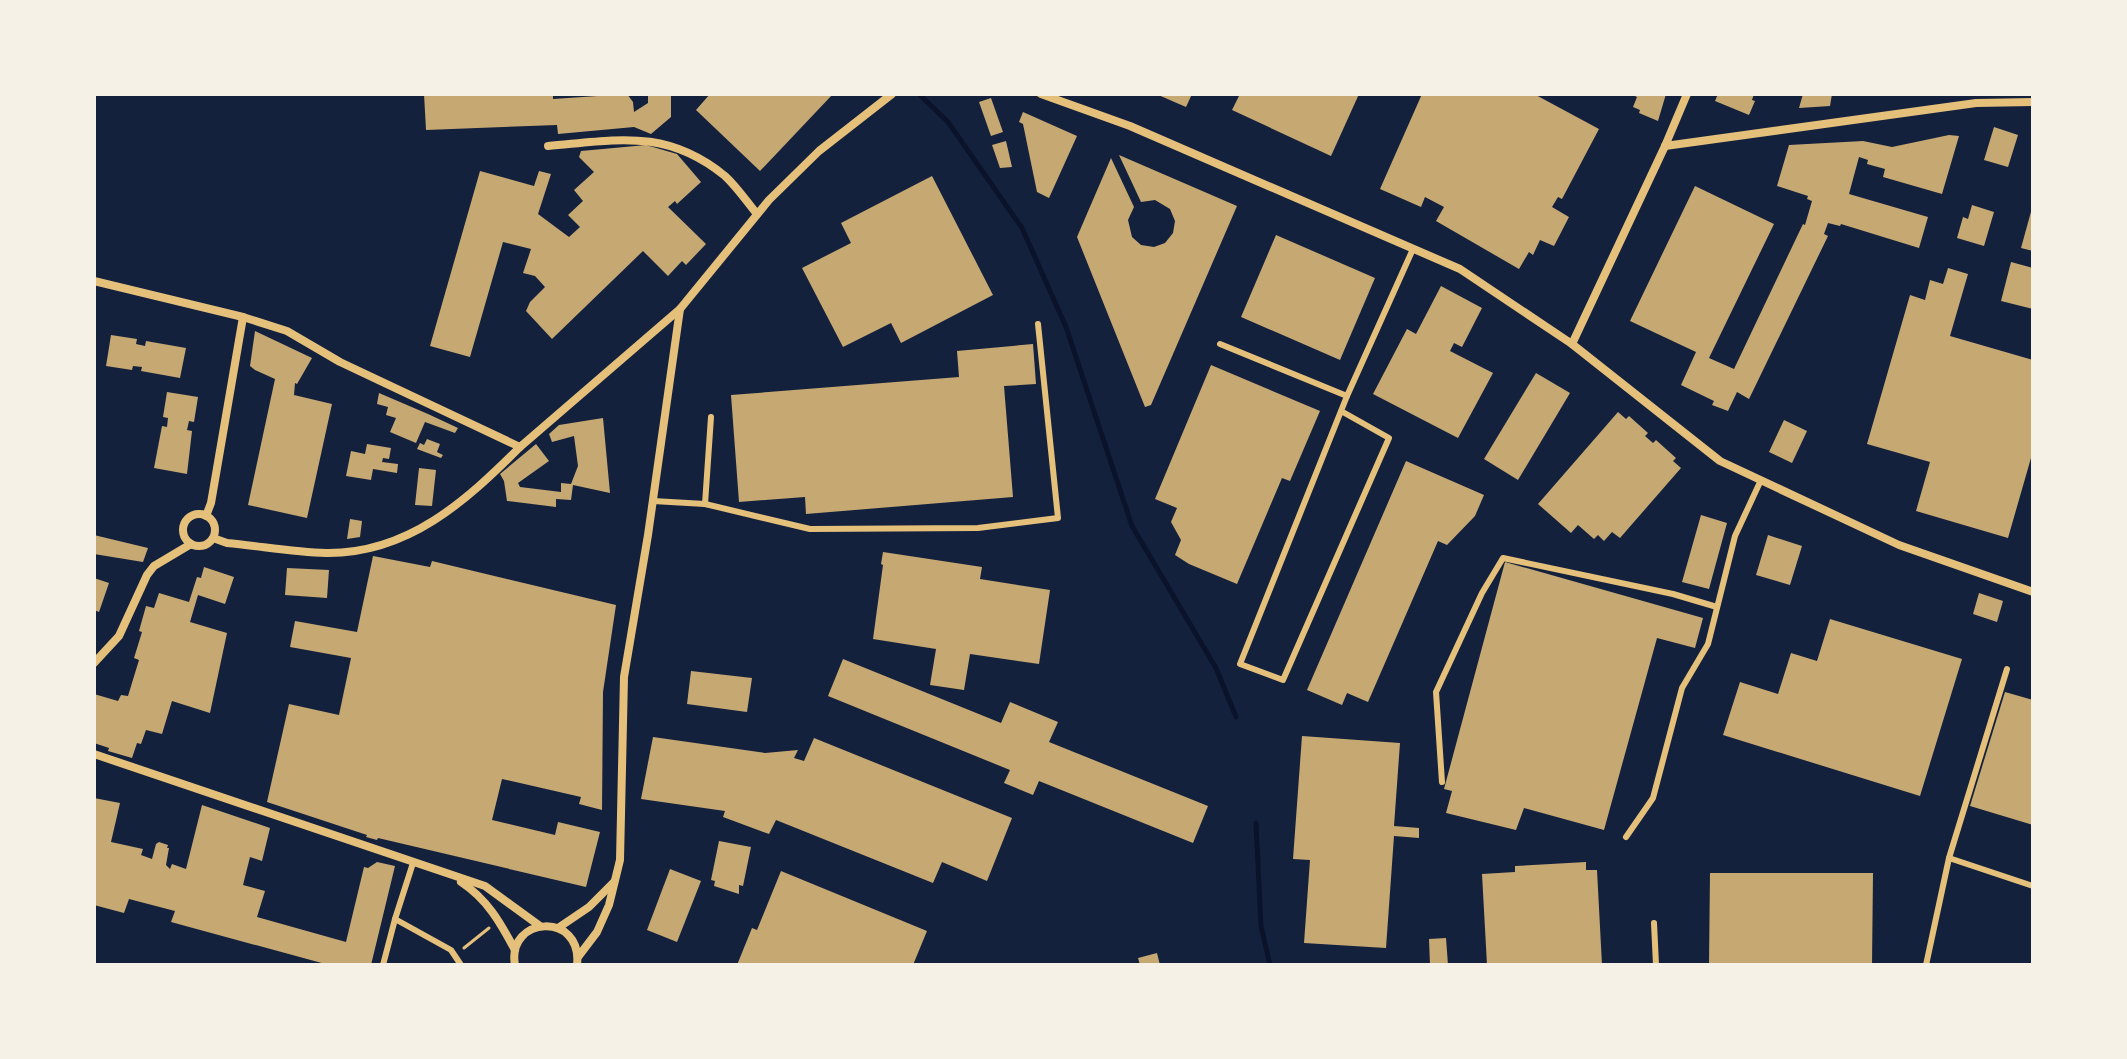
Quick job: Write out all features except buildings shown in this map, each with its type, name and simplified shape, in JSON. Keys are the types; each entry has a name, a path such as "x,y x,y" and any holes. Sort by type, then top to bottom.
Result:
{"street":[{"path":"213,538 227,543 326,553 354,551 409,536 429,526 460,504 520,447 680,309 757,214 819,151 892,94"},
{"path":"1041,94 1130,126 1460,269 1572,344 1720,461 1899,545 2033,592"},
{"path":"1572,344 1687,94"},
{"path":"1665,146 1976,103 2033,102"},
{"path":"548,146 618,140 654,141 693,155 726,178 757,214"},
{"path":"94,281 243,317 287,331 340,362 520,447"},
{"path":"578,961 597,932 609,905 620,860 624,677 680,309"},
{"path":"206,516 211,503 243,317"},
{"path":"196,514 206,516 215,528 213,538 201,546 191,544 183,534 185,521 196,514"},
{"path":"94,663 119,636 154,566 191,544"},
{"path":"94,754 485,886 540,926 558,928 572,939 578,961"},
{"path":"454,877 479,894 499,920 515,950 515,965"},
{"path":"558,928 589,907 615,881"},
{"path":"515,950 524,934 540,926"}],"lane":[{"path":"1341,411 1389,438 1283,680 1240,664 1341,411 1347,396 1413,249"},
{"path":"653,501 705,504 810,529 978,528 1058,518 1038,324"},
{"path":"1220,344 1347,396"},
{"path":"705,504 711,417"},
{"path":"1626,837 1653,798 1682,688 1708,644 1735,536 1761,480"},
{"path":"1442,782 1436,692 1482,593 1503,558 1673,594 1717,607"},
{"path":"1926,965 1949,858 2007,669"},
{"path":"1949,858 2033,886"},
{"path":"383,965 413,863"},
{"path":"395,919 451,950 461,965"},
{"path":"1654,923 1656,965"}],"path":[{"path":"455,956 499,920"}],"waterway":[{"path":"919,94 948,122 1022,228 1066,327 1132,526 1216,668 1236,717"},
{"path":"1256,823 1261,926 1270,965"}]}
